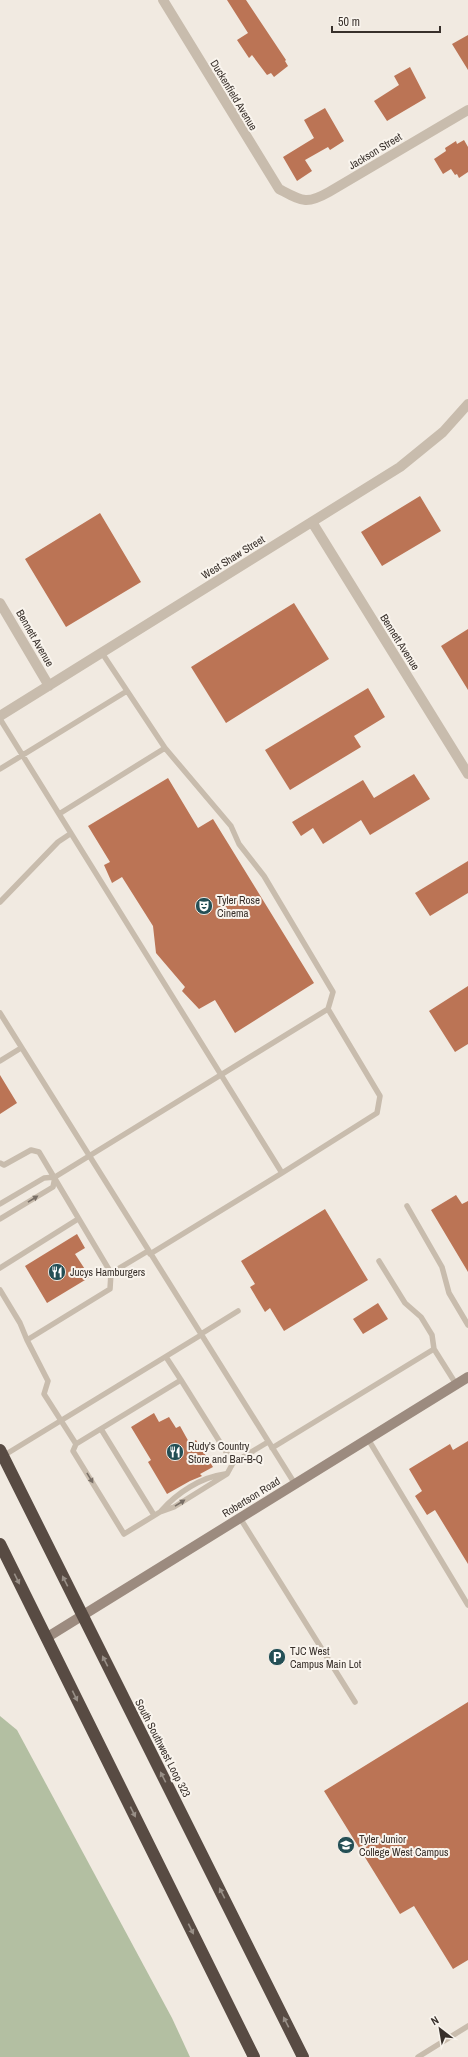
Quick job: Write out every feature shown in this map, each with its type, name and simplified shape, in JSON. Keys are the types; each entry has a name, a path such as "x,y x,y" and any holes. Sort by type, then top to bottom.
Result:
{"highway":[{"name":"South Southwest Loop 323","path":"1,1453 303,2057"},
{"path":"0,1544 254,2057"}],"street":[{"name":"Duckenfield Avenue","path":"163,0 266,170 279,188 292,195"},
{"name":"Jackson Street","path":"292,195 304,200 313,201 468,110"},
{"name":"West Shaw Street","path":"0,716 400,467 443,432 468,404"},
{"name":"Bennett Avenue","path":"312,522 468,774"},
{"name":"Bennett Avenue","path":"0,603 49,686"},
{"name":"Robertson Road","path":"46,1638 368,1439 464,1382"}],"lane":[{"path":"0,1204 44,1178 55,1177 220,1074 328,1009 333,992 264,876 239,844 231,826 165,748 102,653"},
{"path":"0,769 127,691"},
{"path":"0,719 70,834 282,1172"},
{"path":"58,814 165,748"},
{"path":"0,902 58,842 70,834"},
{"path":"111,1273 149,1252 282,1172 377,1113 380,1096 328,1009"},
{"path":"0,1013 295,1484"},
{"path":"0,1061 21,1048"},
{"path":"0,1163 4,1165 31,1150 39,1152 55,1177 60,1190 111,1273 110,1289 27,1340"},
{"path":"0,1220 53,1187 55,1177"},
{"path":"406,1206 442,1267 449,1293 468,1325"},
{"path":"0,1268 78,1219"},
{"path":"379,1261 405,1303 421,1317 432,1335 434,1349 464,1382"},
{"path":"0,1290 20,1323 48,1381 44,1394 76,1444"},
{"path":"1,1453 61,1421 238,1311"},
{"path":"272,1448 434,1349"},
{"path":"166,1357 233,1463"},
{"path":"181,1380 76,1444 73,1451 124,1534 227,1474 233,1463 268,1442"},
{"path":"101,1429 157,1514"},
{"path":"368,1439 468,1605"},
{"path":"240,1518 355,1702"},
{"path":"418,2057 468,2026"}],"green space":[{"path":"0,1716 17,1730 172,2018 190,2057 0,2057"}],"building":[{"path":"227,0 246,0 286,60 285,61 288,66 274,77 271,73 267,75 252,55 249,58 237,40 248,33"},
{"path":"468,35 468,70 452,44"},
{"path":"410,67 426,98 387,121 374,101 399,85 394,76"},
{"path":"325,108 344,141 330,150 328,147 305,160 312,171 297,181 283,157 314,138 304,120"},
{"path":"464,140 468,147 468,172 459,178 451,169 443,174 434,159 446,151 445,148 456,141 457,144"},
{"path":"420,496 441,531 382,566 361,532"},
{"path":"100,513 141,582 66,627 25,559"},
{"path":"294,603 329,659 226,723 191,667"},
{"path":"468,629 468,690 441,646"},
{"path":"368,688 385,717 354,736 361,747 290,790 265,750"},
{"path":"414,774 430,799 370,835 361,820 323,844 313,828 301,836 292,822 363,780 374,798"},
{"name":"Tyler Rose Cinema","path":"168,778 198,828 213,819 314,983 235,1033 215,1000 199,1009 182,991 185,987 156,953 153,926 122,877 112,883 104,865 110,862 88,826"},
{"path":"468,861 468,893 430,916 415,893"},
{"path":"468,986 468,1044 455,1052 429,1011"},
{"path":"0,1075 17,1103 0,1114"},
{"path":"456,1195 462,1204 468,1201 468,1272 431,1210"},
{"path":"325,1209 368,1280 284,1331 270,1308 265,1312 250,1287 255,1284 241,1261"},
{"name":"Jucys Hamburgers","path":"77,1234 85,1248 75,1254 90,1277 47,1303 25,1266"},
{"path":"378,1303 388,1319 363,1334 353,1319"},
{"name":"Rudy's Country Store and Bar-B-Q","path":"154,1413 159,1422 169,1417 176,1428 180,1426 190,1444 196,1440 213,1467 200,1474 202,1476 167,1494 148,1462 151,1460 131,1427"},
{"path":"468,1441 468,1564 435,1510 427,1515 415,1496 422,1491 409,1469 450,1444 453,1450"},
{"path":"468,1702 468,1960 453,1969 414,1906 400,1914 324,1791"}],"place":[{"name":"Tyler Rose Cinema","path":"204,906"},
{"name":"Jucys Hamburgers","path":"57,1272"},
{"name":"Rudy's Country Store and Bar-B-Q","path":"175,1452"},
{"name":"TJC West Campus Main Lot","path":"277,1657"},
{"name":"Tyler Junior College West Campus","path":"346,1845"}]}
